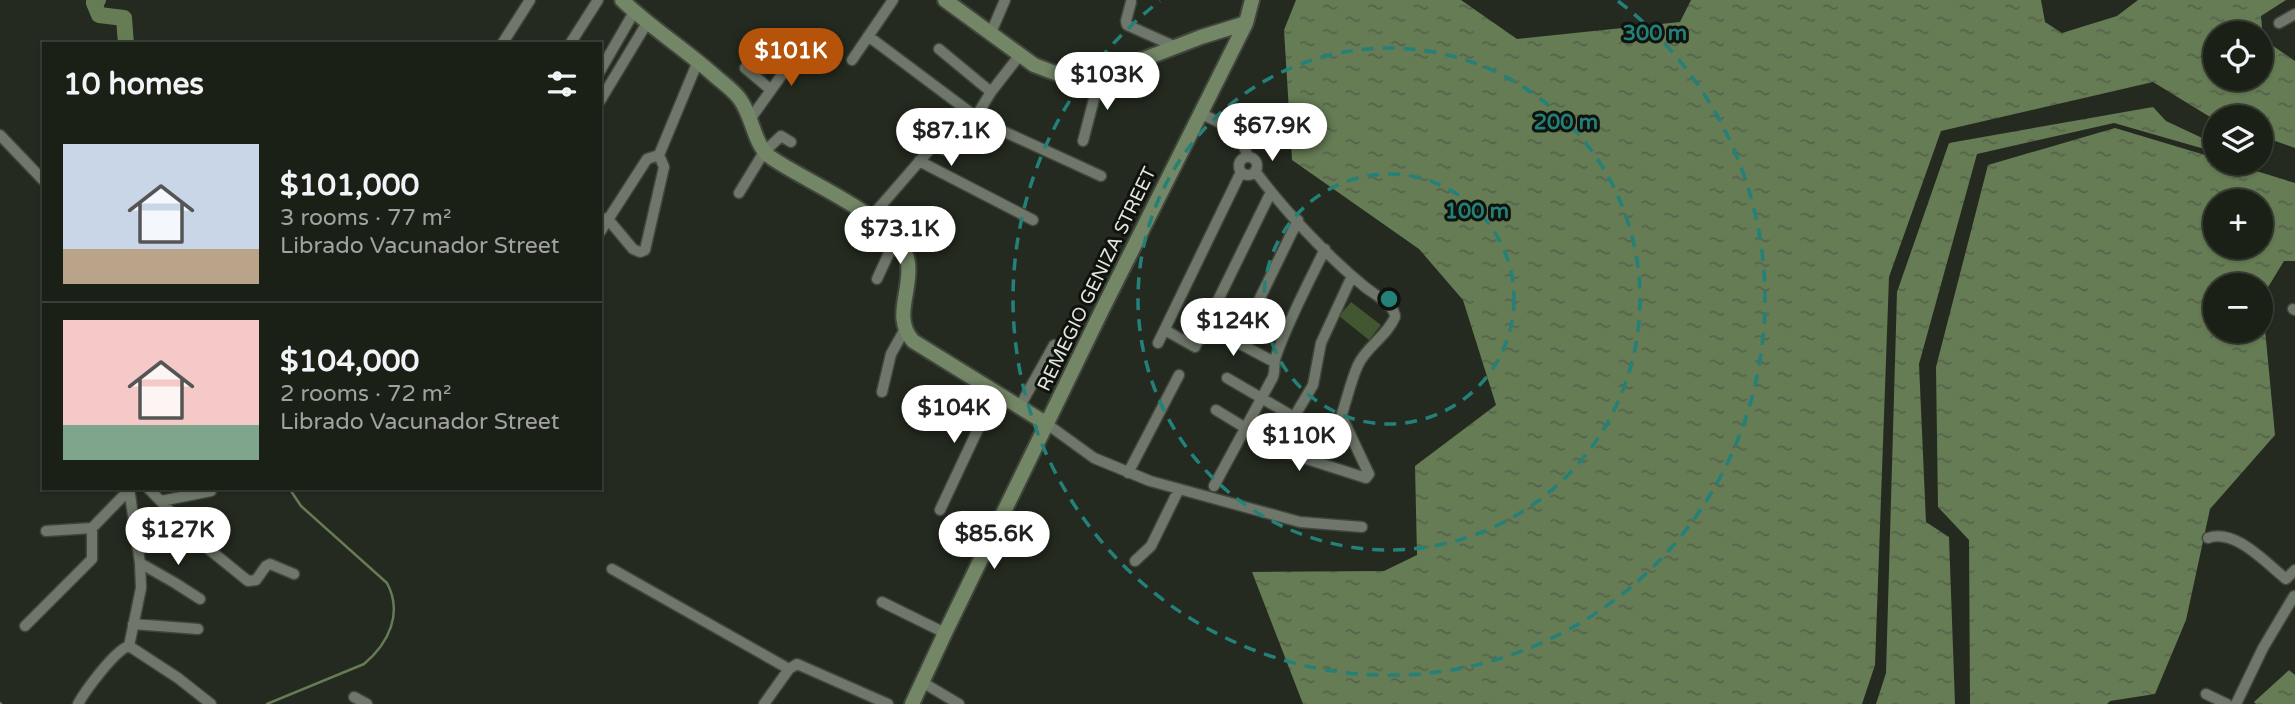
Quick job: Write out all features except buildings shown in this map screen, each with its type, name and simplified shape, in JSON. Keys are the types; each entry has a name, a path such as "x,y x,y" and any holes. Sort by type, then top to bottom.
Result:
{"street":[{"path":"503,42 530,0"},
{"path":"571,42 598,0"},
{"path":"622,0 739,97 751,118 764,152 773,160 872,217 895,240 908,263 902,319 913,341 924,350 1020,406 1094,458 1128,473 1300,522 1362,527"},
{"path":"852,60 894,0"},
{"path":"945,0 1034,65 1063,76 1088,79 1246,23"},
{"path":"990,35 1005,0"},
{"name":"REMEGIO GENIZA STREET","path":"912,704 1246,23 1252,0"},
{"path":"1131,2 1127,25 1176,47"},
{"path":"602,68 634,12"},
{"path":"2279,23 2295,14"},
{"path":"602,98 647,23"},
{"path":"868,36 974,117 1101,176"},
{"path":"751,118 804,39"},
{"path":"939,49 991,92"},
{"path":"872,217 933,147 946,152 953,150 991,92 1019,56"},
{"path":"607,218 633,249 640,252 645,250 664,167 659,155 698,61"},
{"path":"745,68 771,90"},
{"path":"1083,141 1100,76"},
{"path":"1200,113 1237,132 1248,157 1256,161 1255,171 1271,192 1352,276 1393,309 1395,317 1382,337 1359,362 1334,434"},
{"path":"0,135 42,179"},
{"path":"739,193 764,152 781,136 791,142"},
{"path":"602,228 647,159 659,155"},
{"path":"1158,344 1241,172 1239,164 1242,159 1248,157"},
{"path":"919,161 1032,220"},
{"path":"1241,172 1250,174 1255,171"},
{"path":"1165,330 1195,347 1271,192"},
{"path":"1238,343 1298,220"},
{"path":"877,279 895,240"},
{"path":"1214,485 1263,398 1276,369 1274,362 1286,328 1325,249"},
{"path":"1294,417 1313,385 1321,343 1352,276"},
{"path":"1207,326 1274,362"},
{"path":"882,392 891,354 905,329"},
{"path":"1020,406 1054,345"},
{"path":"1128,473 1179,375"},
{"path":"1227,378 1294,417 1353,441"},
{"path":"940,510 995,393"},
{"path":"1216,410 1284,452 1366,478 1368,472 1342,417"},
{"path":"1135,561 1151,546 1179,489"},
{"path":"46,531 92,528 128,490"},
{"path":"128,490 141,588 129,646"},
{"path":"150,490 200,542 248,581 256,580 270,564 294,574"},
{"path":"160,502 211,491"},
{"path":"25,626 92,559 92,528"},
{"path":"2208,538 2216,535 2235,539 2286,579 2294,596 2263,648 2235,704"},
{"path":"139,563 200,599"},
{"path":"612,569 789,669"},
{"path":"2286,579 2295,570"},
{"path":"882,602 945,633"},
{"path":"133,624 198,629"},
{"path":"78,704 123,648 129,646"},
{"path":"129,646 178,678 211,704"},
{"path":"764,704 789,669 800,664 888,704"},
{"path":"922,682 959,704"},
{"path":"2206,694 2227,704"},
{"path":"354,696 367,704"}],"shaded area":[{"path":"1351,302 1381,325 1369,340 1339,316"}],"water":[{"path":"1296,0 1461,0 1517,39 1680,22 1691,0 2041,0 2045,22 2062,33 2117,16 2138,0 2286,0 2261,16 2261,21 2203,21 2203,91 2273,91 2273,46 2295,61 2295,148 2273,140 2273,105 2203,105 2203,113 2153,82 1941,131 1889,277 1875,665 1862,704 1303,704 1252,572 1384,571 1417,555 1415,466 1496,405 1463,300 1419,249 1292,160 1284,30"},
{"path":"2153,107 2166,121 2203,138 2203,149 2114,123 1977,154 1919,364 1926,522 1949,537 1955,704 1876,704 1886,673 1897,292 1949,143"},
{"path":"2115,128 2203,154 2203,175 2269,175 2295,183 2295,261 2284,261 2273,279 2273,273 2203,273 2203,343 2266,343 2275,435 2210,509 2186,620 2155,694 2110,701 2107,704 1970,704 1969,540 1938,507 1936,367 1988,165"},
{"path":"2289,670 2295,675 2295,704 2254,702"}],"waterway":[{"path":"98,0 94,3 99,15 124,18 126,42"},
{"path":"267,704 364,664 380,647 391,627 393,616 394,605 387,583 301,506 290,490"}]}
